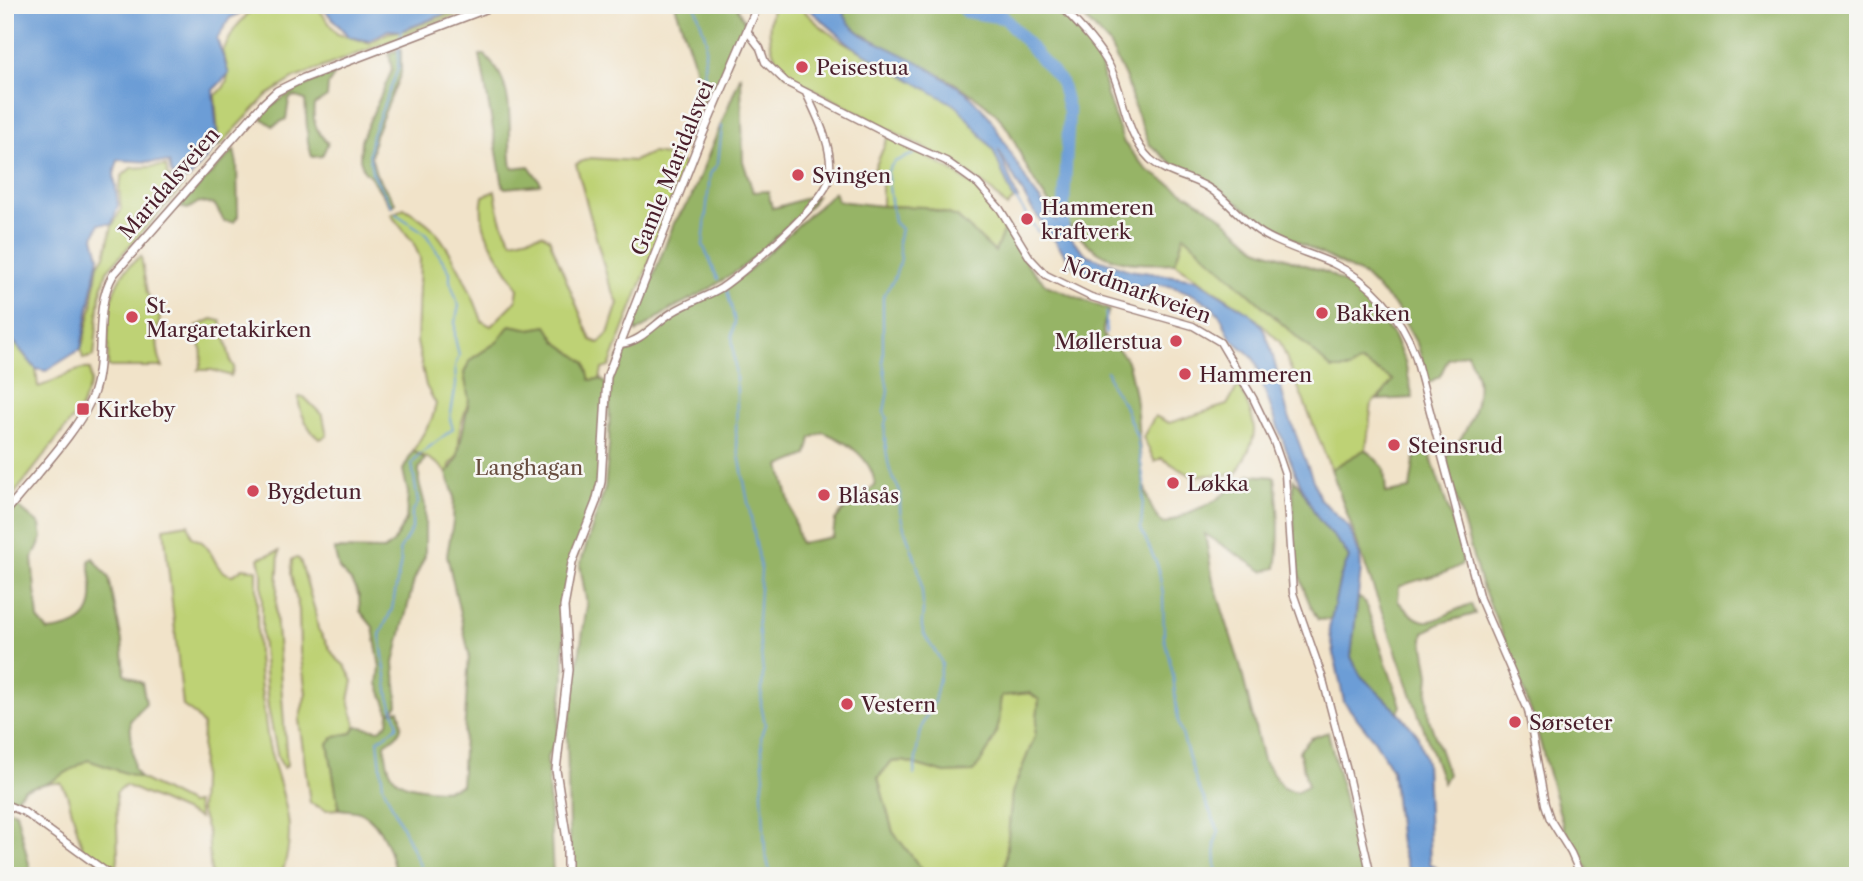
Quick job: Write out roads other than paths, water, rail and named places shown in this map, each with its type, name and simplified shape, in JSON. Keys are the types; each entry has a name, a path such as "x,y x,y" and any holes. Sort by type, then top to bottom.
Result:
{"street":[{"name":"Maridalsveien","path":"5,513 90,402 98,372 105,295 113,275 262,104 277,91 304,78 496,5"},
{"name":"Gamle Maridalsvei","path":"566,876 567,840 556,770 568,670 565,592 572,564 599,492 606,385 706,124 758,5"},
{"path":"1060,5 1082,29 1109,66 1134,135 1149,158 1164,169 1214,191 1243,219 1265,235 1352,275 1381,298 1401,323 1415,355 1480,599 1528,710 1547,812 1575,859 1581,876"},
{"name":"Nordmarkveien","path":"747,31 760,48 765,62 777,76 899,140 946,161 966,174 984,189 1000,209 1035,265 1054,281 1091,297 1193,326 1220,342 1275,442 1285,474 1293,593 1322,676 1371,876"},
{"path":"620,344 634,341 674,311 725,285 774,243 819,198 829,182 830,156 822,129 806,93"},
{"path":"5,804 24,812 112,876"}],"water":[{"path":"5,5 242,5 239,14 230,18 217,39 229,74 213,90 218,144 189,179 179,181 171,173 169,163 118,160 114,174 118,205 112,224 99,224 94,237 99,256 81,349 46,371 36,369 9,336 5,335"},
{"path":"320,5 452,5 450,12 401,31 388,30 369,41 349,37"},
{"path":"804,5 847,5 844,14 862,35 918,62 966,92 989,116 1031,188 1065,232 1087,255 1129,270 1195,279 1251,314 1262,326 1270,345 1287,411 1320,499 1349,527 1360,556 1361,569 1351,657 1360,675 1417,734 1426,762 1430,863 1447,876 1417,876 1408,868 1400,844 1392,770 1375,741 1344,702 1329,629 1340,578 1349,558 1320,521 1307,499 1252,357 1231,338 1218,313 1192,294 1159,285 1139,288 1074,267 1030,206 998,149 1018,199 1013,198 993,150 958,107 852,46"}],"waterway":[{"path":"695,5 706,39 704,69 708,94"},
{"path":"961,5 966,12 1003,18"},
{"path":"993,5 1061,81 1069,112 1062,240"},
{"path":"400,39 401,31"},
{"path":"392,207 372,172 369,153 372,135 398,69 399,45"},
{"path":"718,279 703,245 710,174 718,163 722,126"},
{"path":"914,154 894,162 887,172 894,222 901,229 898,242 901,259 894,279 883,296 883,361 888,391 884,412 887,418 887,458 901,494 903,524 917,562 923,601 922,628 942,664 934,702 923,723 914,775"},
{"path":"1015,198 1038,232"},
{"path":"396,214 425,233 450,272 450,281 459,306 455,322 459,356 455,366 456,384 450,419 453,429 420,454 412,464 418,503 412,512 412,529 399,551 401,561 392,609 380,635 389,697 397,721 397,727 378,740 383,786 425,876"},
{"path":"727,290 735,322 732,335 737,391 736,439 761,570 758,622 763,673 761,705 765,724 761,736 764,777 762,791 765,851 771,876"},
{"path":"1106,313 1106,333"},
{"path":"1107,371 1111,385 1123,403 1137,437 1144,483 1141,529 1158,567 1163,595 1164,637 1173,675 1178,721 1197,784 1219,831 1215,842 1218,876"},
{"path":"5,856 12,876"}],"place":[{"name":"Peisestua","path":"802,67"},
{"name":"Svingen","path":"798,175"},
{"name":"Hammeren kraftverk","path":"1027,219"},
{"name":"Bakken","path":"1322,313"},
{"name":"St. Margaretakirken","path":"132,317"},
{"name":"Møllerstua","path":"1176,341"},
{"name":"Hammeren","path":"1185,374"},
{"name":"Kirkeby","path":"83,409"},
{"name":"Steinsrud","path":"1394,445"},
{"name":"Løkka","path":"1173,483"},
{"name":"Bygdetun","path":"253,491"},
{"name":"Blåsås","path":"824,495"},
{"name":"Vestern","path":"847,704"},
{"name":"Sørseter","path":"1515,722"}],"park label":[{"name":"Langhagan","path":"529,467"}]}
